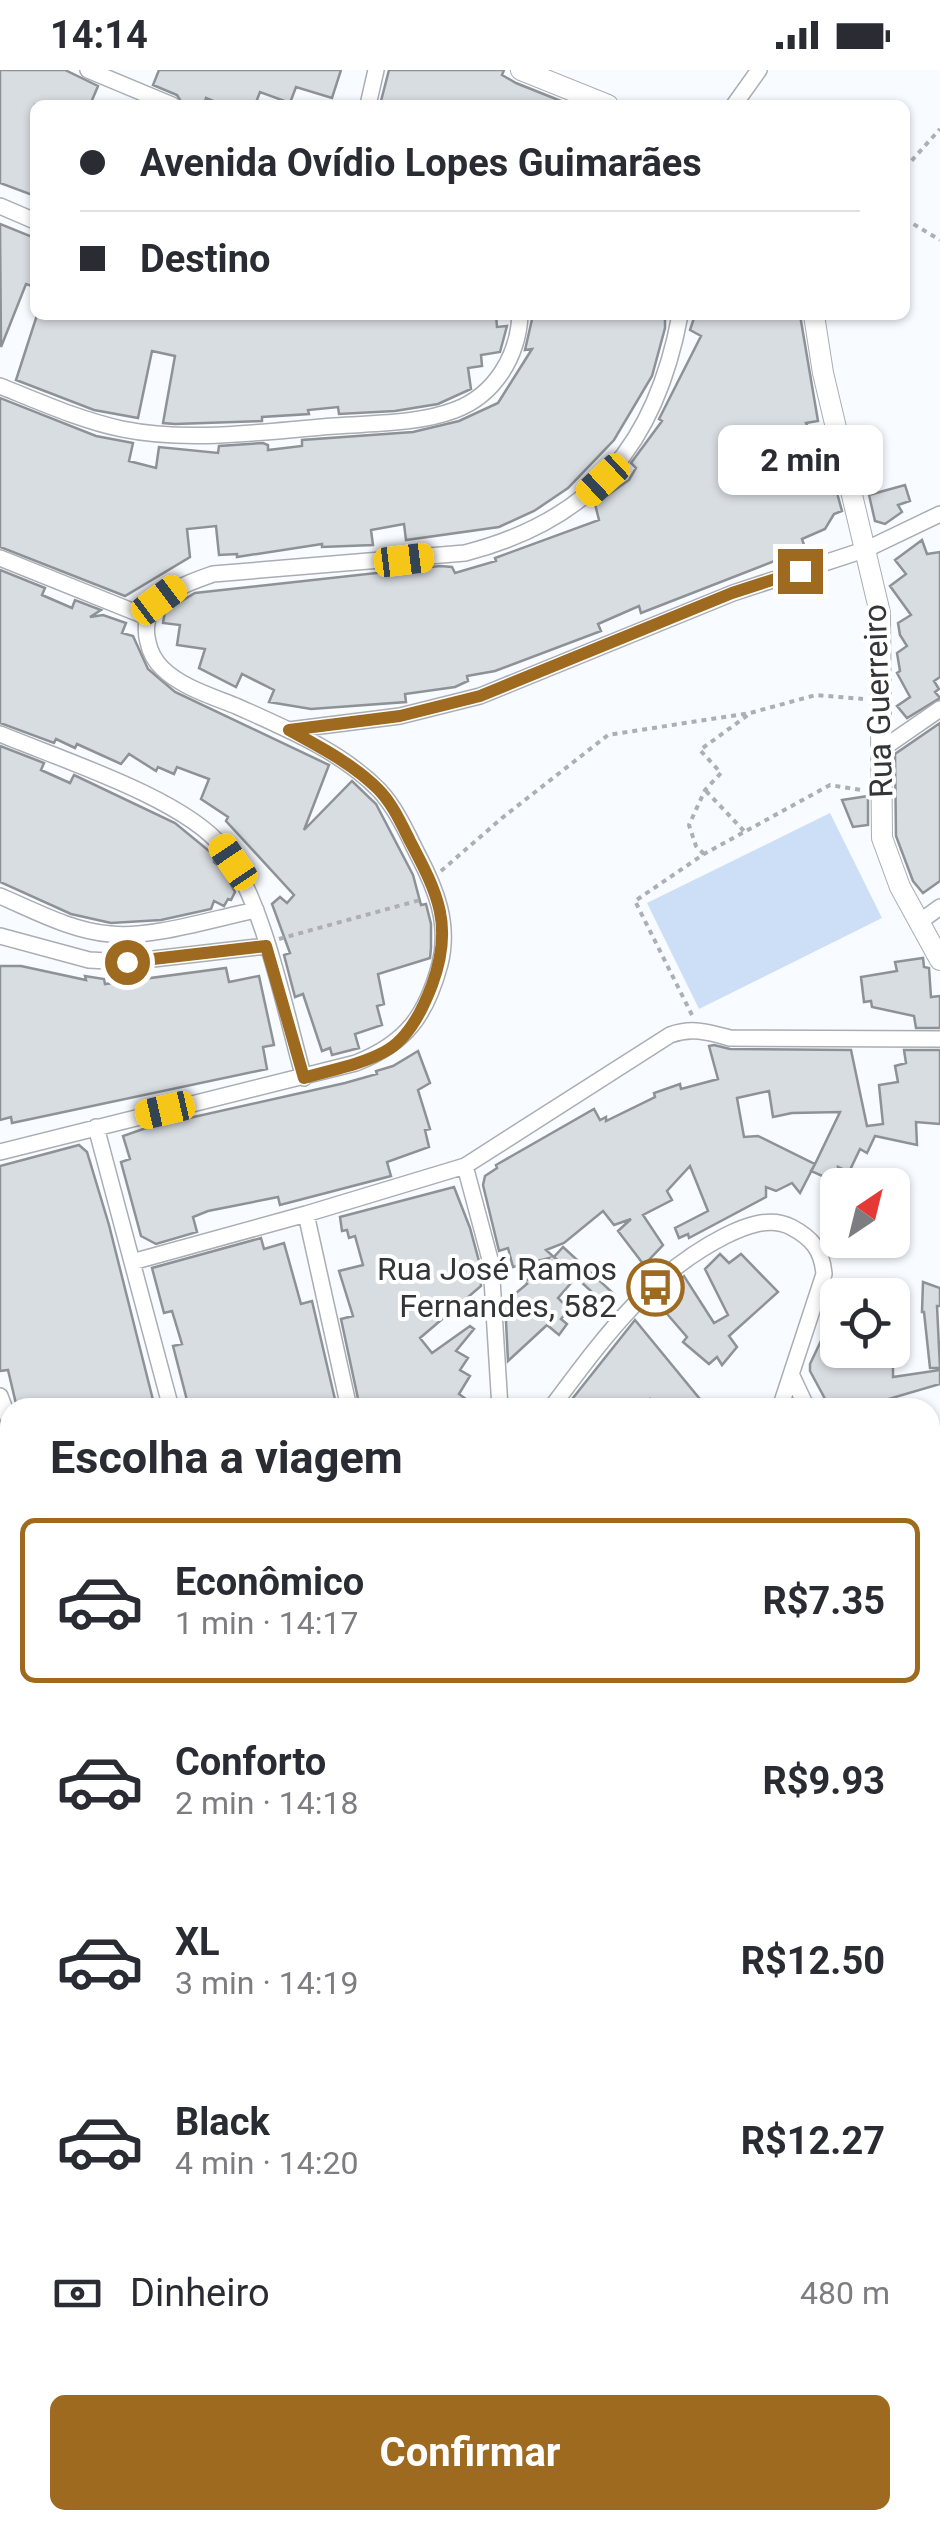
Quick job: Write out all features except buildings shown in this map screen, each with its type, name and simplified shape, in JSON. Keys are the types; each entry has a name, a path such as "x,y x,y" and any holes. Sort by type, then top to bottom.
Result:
{"street":[{"path":"88,70 160,100"},
{"path":"369,100 376,70"},
{"path":"521,70 596,100"},
{"path":"738,100 759,70"},
{"path":"0,206 30,219"},
{"path":"0,386 86,420 156,434 216,435 406,421 456,410 482,395 501,375 514,352 519,320"},
{"path":"0,1152 304,1078 385,1052 411,1026 429,995 444,936 431,879 394,810 381,792 336,757 289,730 181,683 162,669 151,653 147,617 159,600 176,588 214,574 464,553 502,544 544,526 578,504 603,480 647,419 671,364 679,320"},
{"name":"Rua Guerreiro","path":"815,320 823,372 867,549 882,634 884,848 918,923 940,960"},
{"path":"289,730 400,716 480,696 732,593 867,549 940,514"},
{"path":"0,558 147,617"},
{"path":"882,749 940,709"},
{"path":"0,734 152,797 194,820 222,846 244,879 256,910 304,1078"},
{"path":"0,896 72,926 107,934 145,932 256,910"},
{"path":"918,923 940,907"},
{"path":"1,937 89,960 127,962 266,944"},
{"path":"132,1262 465,1166 670,1034 699,1029 730,1038 940,1039"},
{"path":"96,1126 168,1398"},
{"path":"465,1166 491,1262 499,1398"},
{"path":"306,1214 347,1398"},
{"path":"559,1398 623,1313 664,1274 701,1248 764,1222 785,1224 814,1242 822,1257 824,1274 784,1398"},
{"path":"792,1376 803,1398"}],"path":[{"path":"910,162 940,129"},
{"path":"910,222 940,240"},
{"path":"431,879 608,735 750,713 816,695 883,700"},
{"path":"704,854 696,846 690,825 705,790 721,773 700,750 750,713"},
{"path":"699,1029 635,901 704,854 830,786 881,793"},
{"path":"705,790 744,831"},
{"path":"266,944 437,895"}],"shaded area":[{"path":"830,813 882,918 699,1009 647,903"}],"place":[{"name":"Rua José Ramos Fernandes, 582","path":"656,1287"}],"route":[{"path":"127,962 266,946 304,1078 385,1052 411,1026 429,995 439,966 444,936 436,888 381,792 336,757 289,730 400,716 480,696 732,593 800,571"}]}
